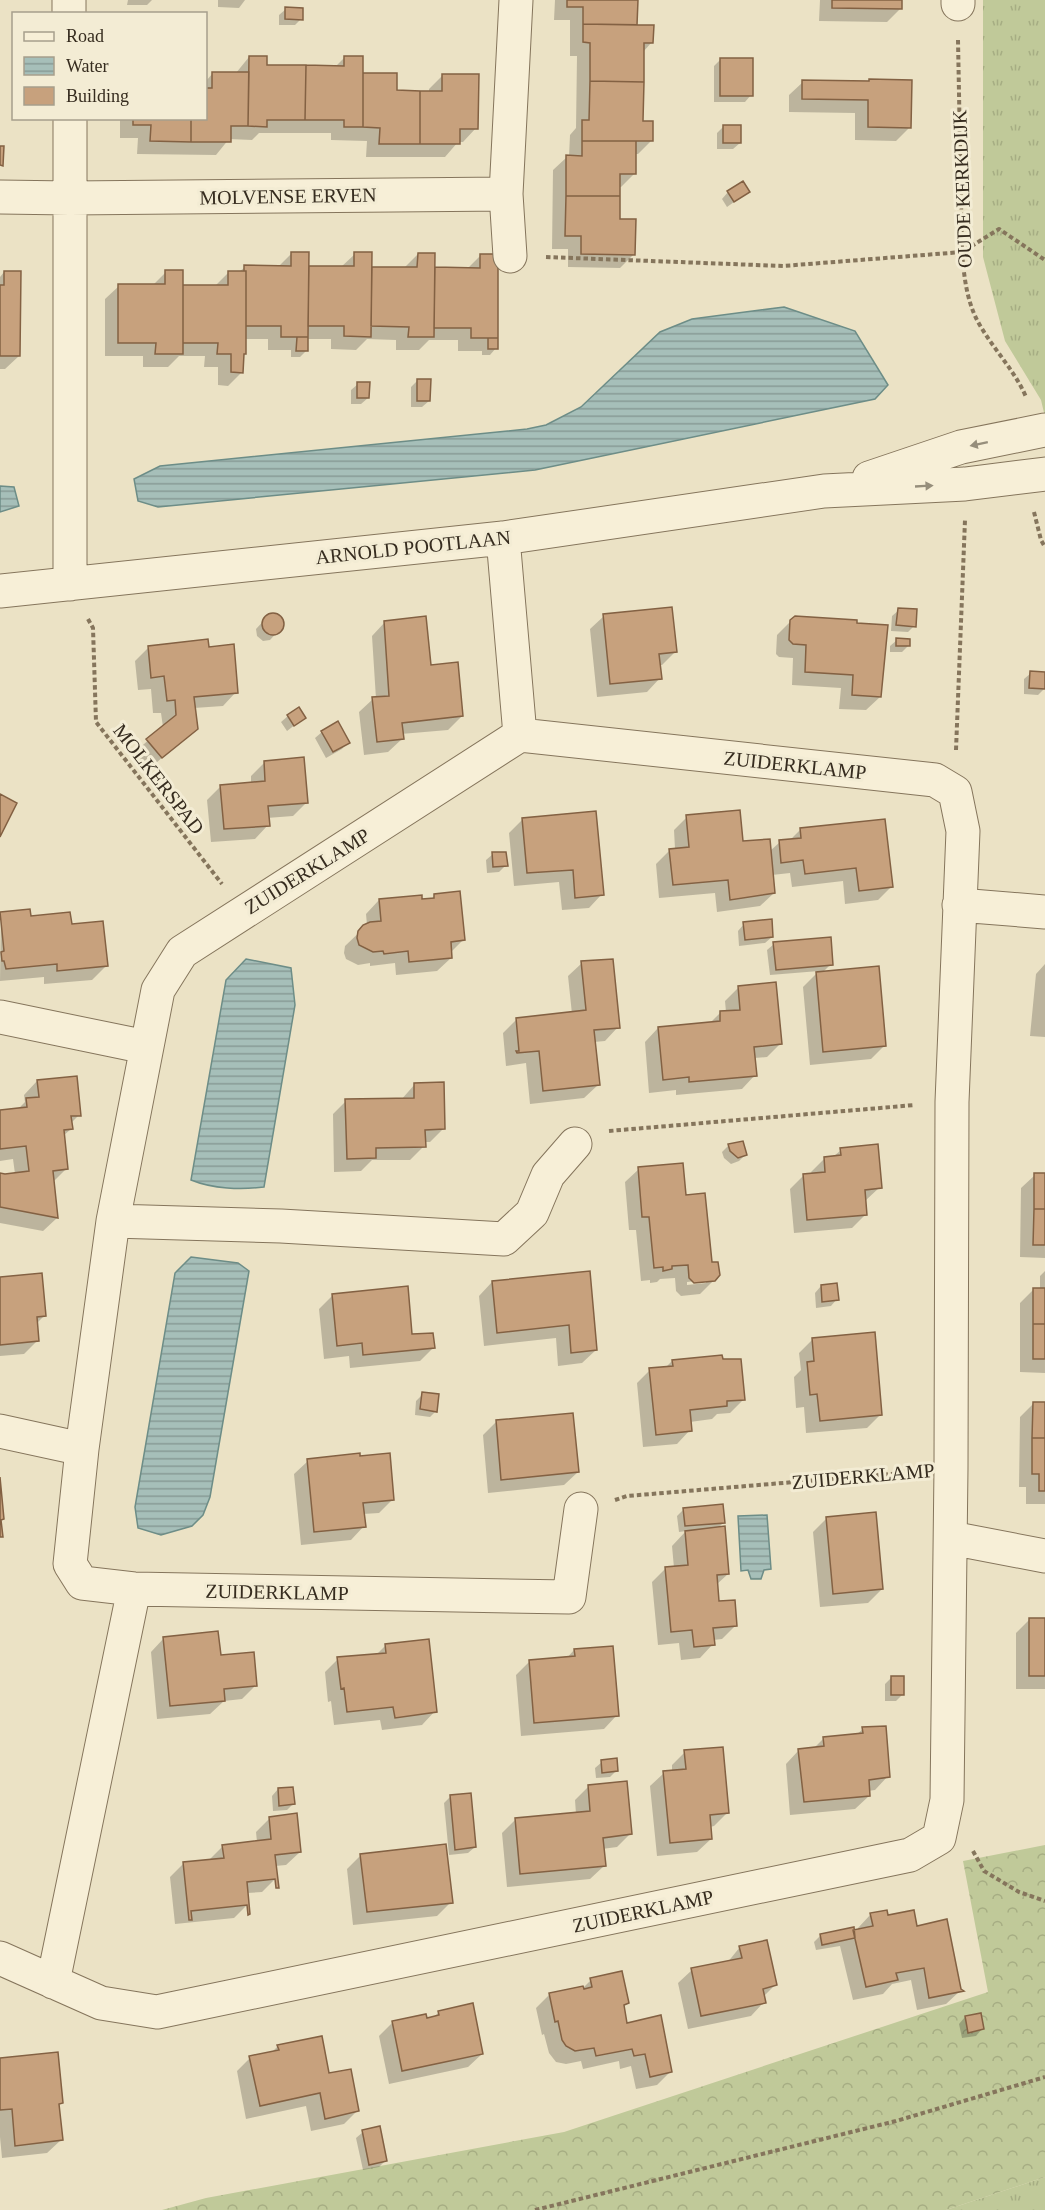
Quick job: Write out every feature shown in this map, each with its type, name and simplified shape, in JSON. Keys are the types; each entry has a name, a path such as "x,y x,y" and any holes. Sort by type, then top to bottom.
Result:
{"street":[{"path":"510,256 506,194 516,0"},
{"path":"70,120 70,584"},
{"name":"MOLVENSE ERVEN","path":"0,197 506,194"},
{"name":"ARNOLD POOTLAAN","path":"824,491 961,447 1041,431"},
{"name":"ARNOLD POOTLAAN","path":"0,591 503,538 824,491 965,484 1044,475"},
{"path":"503,538 520,735"},
{"name":"ZUIDERKLAMP","path":"0,1958 101,2003 158,2012 910,1855 939,1838 947,1800 951,1539 952,1102 958,905 963,831 955,792 935,780 520,735 182,952 158,990 113,1221 82,1449 70,1564 82,1583 134,1590 569,1597 581,1509"},
{"path":"958,905 1045,912"},
{"path":"0,1017 146,1047"},
{"path":"113,1221 281,1226 504,1239 532,1213 548,1175 574,1144"},
{"path":"0,1431 82,1449"},
{"path":"951,1539 1045,1556"},
{"path":"53,1982 134,1590"}],"path":[{"name":"OUDE KERKDIJK","path":"958,2 962,252 965,285 980,326 1020,382 1041,431"},
{"path":"510,256 783,266 962,252 999,229 1045,260"},
{"path":"955,792 965,509"},
{"name":"MOLKERSPAD","path":"70,584 93,628 96,722 243,911"},
{"path":"574,1144 606,1131 952,1102"},
{"name":"ZUIDERKLAMP","path":"581,1509 627,1496 951,1468"},
{"path":"973,1851 984,1871 1020,1892 1045,1901"},
{"path":"535,2210 896,2121 1045,2078"}],"green space":[{"path":"983,0 1045,0 1045,417 1041,400 1005,341 983,257"},
{"path":"1045,1845 1045,2177 946,2210 162,2210 206,2198 564,2132 988,1992 963,1861"},
{"path":"1045,2177 1045,2210 946,2210"}],"water":[{"path":"784,307 855,331 888,385 875,399 535,470 158,507 138,501 134,479 160,466 527,429 546,425 581,407 660,332 692,319"},
{"path":"0,486 14,487 19,506 0,512"},
{"path":"246,959 291,968 295,1005 264,1187 227,1188 191,1180 226,980"},
{"path":"191,1257 238,1263 249,1271 210,1497 203,1515 192,1526 161,1535 138,1528 135,1507 175,1273"},
{"path":"767,1515 771,1569 764,1570 761,1579 751,1579 748,1570 741,1571 738,1516"}],"building":[{"path":"567,0 638,0 637,25 583,24 583,7 567,7"},
{"path":"832,0 902,0 902,9 832,8"},
{"path":"285,7 303,8 303,20 285,19"},
{"path":"583,24 654,25 653,43 644,43 644,82 590,81 590,43 583,42"},
{"path":"249,56 267,56 267,65 306,65 305,120 267,120 267,127 248,126"},
{"path":"344,56 363,56 363,127 344,127 344,120 305,120 306,65 344,66"},
{"path":"720,58 753,58 753,96 720,96"},
{"path":"212,72 249,72 248,126 231,126 231,142 191,142 191,120 207,120 207,88 212,88"},
{"path":"363,73 397,73 397,90 420,91 420,144 379,144 380,128 363,127"},
{"path":"442,74 479,74 478,129 460,129 460,144 420,144 420,91 442,91"},
{"path":"869,79 912,80 911,128 868,127 868,100 802,99 802,80 869,81"},
{"path":"590,81 644,82 643,121 653,121 653,141 582,141 582,120 589,120"},
{"path":"133,120 191,120 191,142 150,141 151,125 133,125"},
{"path":"723,125 741,125 741,143 723,143"},
{"path":"582,141 636,141 636,174 620,174 620,196 566,196 566,155 582,156"},
{"path":"0,146 4,146 3,166 0,165"},
{"path":"743,181 750,192 734,202 727,191"},
{"path":"566,196 620,196 620,219 636,219 635,255 581,254 581,236 565,236"},
{"path":"291,252 309,252 308,337 281,337 281,326 246,326 246,271 244,271 244,265 291,266"},
{"path":"354,252 372,252 371,337 344,336 344,326 308,326 309,266 354,266"},
{"path":"418,253 435,253 434,337 408,337 409,327 371,326 372,267 417,267"},
{"path":"480,254 498,254 498,338 471,338 471,328 434,328 435,267 480,268"},
{"path":"165,270 183,270 183,354 155,354 156,343 118,343 118,284 165,284"},
{"path":"4,271 21,271 20,356 0,356 0,285 4,285"},
{"path":"228,271 246,271 246,354 244,354 243,373 231,372 231,354 217,354 218,343 183,343 183,285 228,285"},
{"path":"297,337 308,337 308,351 296,351"},
{"path":"488,338 498,338 498,349 488,349"},
{"path":"417,379 431,379 430,401 417,401"},
{"path":"357,382 370,382 369,398 357,398"},
{"path":"672,607 677,652 659,654 662,679 610,684 603,614"},
{"path":"898,608 917,609 916,627 896,625"},
{"path":"273,613 281,616 284,624 281,632 273,635 265,632 262,624 265,616"},
{"path":"426,616 431,665 458,662 463,716 402,723 404,739 377,742 372,697 389,696 384,621"},
{"path":"795,616 857,620 857,623 888,625 881,697 852,695 853,675 805,672 806,645 793,644 789,640 790,620"},
{"path":"896,638 910,639 910,646 896,646"},
{"path":"208,639 209,647 234,644 238,693 194,697 198,729 162,758 146,739 176,715 175,700 167,701 164,676 151,678 148,646"},
{"path":"1030,671 1045,672 1045,689 1029,688"},
{"path":"299,707 306,718 294,726 287,715"},
{"path":"338,721 350,743 333,752 321,731"},
{"path":"304,757 308,803 268,806 270,826 224,829 220,785 265,781 264,761"},
{"path":"0,794 17,803 0,837"},
{"path":"740,810 743,841 770,839 775,893 730,900 728,880 673,885 669,849 689,847 686,815"},
{"path":"596,811 604,895 575,898 573,870 527,873 522,818"},
{"path":"885,819 893,887 859,891 856,868 805,874 803,860 781,863 779,840 801,838 800,828"},
{"path":"492,852 506,852 508,866 493,867"},
{"path":"460,891 465,940 451,942 452,958 409,962 408,951 384,954 383,951 373,952 359,945 358,931 363,925 381,921 379,899 422,895 422,899 434,898 434,894"},
{"path":"30,909 31,916 70,912 72,924 103,921 108,966 57,971 57,964 6,969 1,952 4,951 0,912"},
{"path":"772,919 773,937 745,940 743,922"},
{"path":"831,937 833,965 776,970 773,942"},
{"path":"613,959 620,1028 594,1030 600,1085 543,1091 539,1051 517,1053 516,1051 519,1051 516,1018 586,1010 581,961"},
{"path":"879,966 886,1046 823,1052 816,972"},
{"path":"776,982 782,1044 754,1047 757,1076 689,1082 689,1077 663,1080 658,1027 720,1021 720,1011 740,1010 738,986"},
{"path":"77,1076 81,1116 71,1116 73,1129 64,1130 68,1169 53,1171 58,1218 0,1207 0,1173 29,1171 26,1146 0,1149 0,1110 27,1107 26,1098 39,1097 37,1080"},
{"path":"444,1082 445,1129 425,1130 426,1147 376,1148 376,1158 347,1159 345,1099 414,1098 414,1083"},
{"path":"743,1141 747,1155 738,1158 730,1151 728,1144"},
{"path":"878,1144 882,1188 865,1190 867,1215 807,1220 803,1174 825,1172 824,1157 841,1155 840,1148"},
{"path":"683,1163 686,1195 705,1193 712,1262 718,1262 720,1275 715,1281 694,1283 689,1278 688,1265 672,1266 672,1269 663,1271 663,1267 654,1268 649,1217 642,1217 638,1167"},
{"path":"1034,1173 1045,1173 1045,1209 1034,1209"},
{"path":"1034,1209 1045,1209 1045,1245 1033,1245"},
{"path":"590,1271 597,1350 571,1353 569,1325 497,1333 492,1281"},
{"path":"42,1273 46,1316 37,1317 39,1341 0,1345 0,1277"},
{"path":"837,1283 839,1300 822,1302 821,1285"},
{"path":"408,1286 412,1334 433,1333 435,1348 363,1355 362,1343 337,1346 332,1294"},
{"path":"1033,1288 1045,1288 1045,1324 1033,1324"},
{"path":"1033,1324 1045,1324 1045,1359 1033,1359"},
{"path":"875,1332 882,1415 820,1421 817,1394 810,1395 807,1362 814,1361 812,1338"},
{"path":"722,1355 723,1359 741,1359 745,1400 727,1401 727,1406 690,1410 692,1431 656,1435 649,1368 673,1366 672,1360"},
{"path":"422,1392 439,1394 437,1412 420,1409"},
{"path":"1033,1402 1045,1402 1045,1438 1032,1438"},
{"path":"573,1413 579,1472 501,1480 496,1420"},
{"path":"1032,1438 1045,1438 1045,1491 1039,1491 1039,1474 1032,1474"},
{"path":"360,1453 360,1456 390,1453 394,1500 363,1503 366,1527 314,1532 307,1459"},
{"path":"0,1477 4,1519 1,1520 3,1537 0,1537"},
{"path":"723,1504 725,1523 685,1526 683,1508"},
{"path":"876,1512 883,1589 833,1594 826,1517"},
{"path":"725,1526 729,1574 717,1575 719,1601 735,1600 737,1626 713,1628 715,1645 694,1647 692,1630 671,1632 665,1567 688,1565 685,1531"},
{"path":"1029,1618 1045,1618 1045,1676 1029,1676"},
{"path":"218,1631 221,1655 254,1652 257,1686 224,1689 225,1701 170,1706 163,1637"},
{"path":"429,1639 437,1712 395,1718 393,1707 347,1712 337,1657 386,1653 385,1644"},
{"path":"613,1646 619,1716 534,1723 529,1660 575,1656 574,1649"},
{"path":"891,1676 904,1676 904,1695 891,1695"},
{"path":"886,1726 890,1777 869,1780 870,1796 804,1802 798,1749 824,1746 823,1737 863,1733 862,1727"},
{"path":"723,1747 729,1813 710,1815 712,1839 670,1843 663,1771 686,1769 684,1750"},
{"path":"617,1758 618,1771 602,1773 601,1760"},
{"path":"627,1781 632,1834 603,1838 606,1866 520,1874 515,1818 590,1811 588,1785"},
{"path":"293,1787 295,1804 279,1806 278,1788"},
{"path":"471,1793 476,1847 455,1850 450,1795"},
{"path":"297,1813 301,1852 275,1855 279,1888 276,1888 275,1879 247,1882 250,1914 248,1915 247,1905 191,1911 192,1920 189,1920 183,1862 224,1858 222,1845 271,1839 269,1817"},
{"path":"446,1844 453,1903 367,1912 360,1854"},
{"path":"887,1910 888,1915 914,1910 917,1926 947,1919 961,1989 964,1991 929,1998 924,1968 896,1973 898,1980 866,1987 853,1930 873,1926 870,1913"},
{"path":"854,1927 855,1938 822,1945 820,1934"},
{"path":"767,1940 777,1985 763,1989 766,2003 701,2016 691,1968 742,1958 739,1946"},
{"path":"622,1971 629,2003 624,2005 627,2023 661,2015 672,2072 650,2077 645,2054 634,2056 632,2049 596,2056 594,2048 575,2051 566,2046 562,2040 558,2021 555,2022 549,1993 583,1986 584,1989 592,1987 590,1978"},
{"path":"473,2003 483,2054 402,2071 392,2021 426,2014 427,2018 439,2015 438,2011"},
{"path":"981,2013 984,2029 968,2033 965,2016"},
{"path":"322,2036 329,2073 351,2069 359,2111 325,2119 320,2093 260,2106 249,2056 279,2050 277,2045"},
{"path":"58,2052 63,2103 59,2104 63,2140 15,2146 12,2109 0,2110 0,2058"},
{"path":"380,2126 387,2161 369,2165 362,2130"}]}
